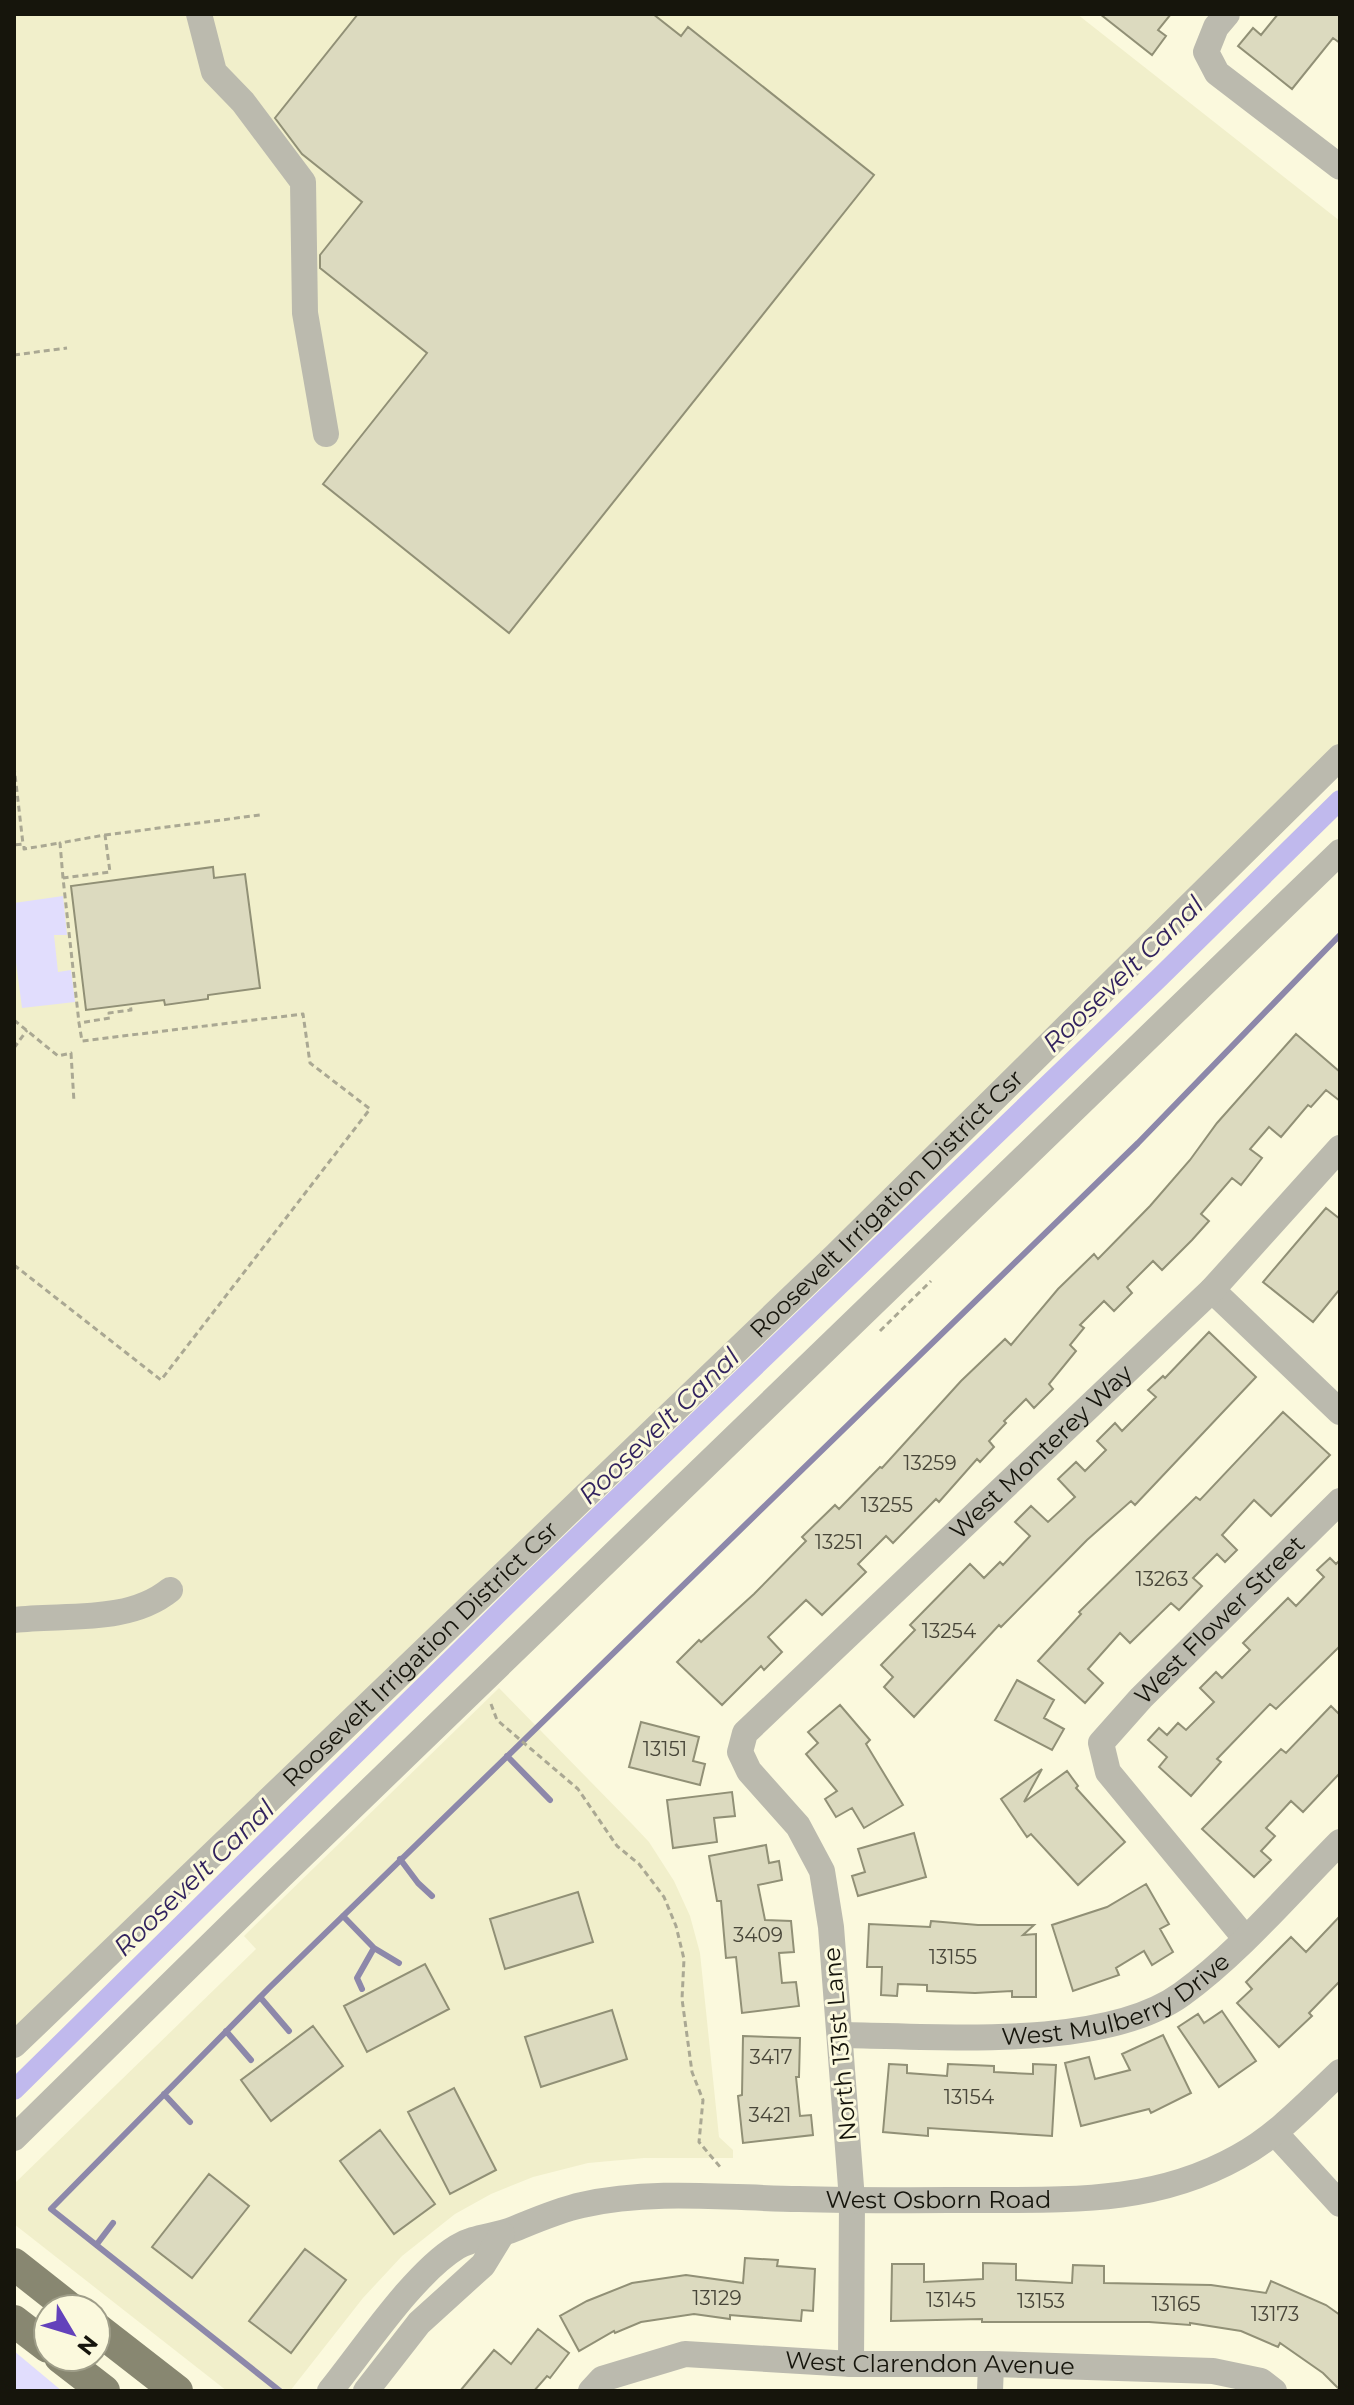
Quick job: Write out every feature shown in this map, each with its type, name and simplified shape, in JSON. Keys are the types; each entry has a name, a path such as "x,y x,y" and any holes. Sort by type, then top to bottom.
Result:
{"main road":[{"path":"14,2264 51,2293"},
{"path":"14,2321 32,2335"},
{"path":"112,2340 177,2391"},
{"path":"81,2373 104,2391"}],"street":[{"path":"199,14 214,72 243,102 303,182 305,313 326,434"},
{"path":"1227,14 1216,27 1206,52 1217,73 1340,167"},
{"name":"Roosevelt Irrigation District Csr","path":"14,2045 835,1256 1340,757"},
{"path":"14,2138 1340,852"},
{"name":"West Monterey Way","path":"740,1752 745,1733 1212,1290 1340,1148"},
{"path":"1212,1290 1340,1412"},
{"name":"West Flower Street","path":"1245,1938 1108,1772 1101,1743 1141,1698 1340,1501"},
{"path":"14,1620 133,1611 158,1600 170,1590"},
{"name":"North 131st Lane","path":"740,1752 749,1771 798,1826 822,1871 831,1927 852,2200 851,2364"},
{"name":"West Mulberry Drive","path":"840,2035 1006,2035 1078,2031 1123,2022 1179,1997 1245,1938 1340,1842"},
{"name":"West Osborn Road","path":"330,2391 413,2287 432,2267 470,2239 502,2234 570,2208 620,2199 1082,2200 1138,2194 1202,2174 1239,2157 1275,2133 1340,2072"},
{"path":"1275,2133 1340,2204"},
{"path":"366,2391 419,2323 483,2265 502,2234"},
{"name":"West Clarendon Avenue","path":"591,2391 602,2379 685,2354 851,2364 991,2364 1213,2371 1261,2381 1274,2391"},
{"path":"990,2391 991,2364"}],"path":[{"path":"14,355 67,348"},
{"path":"14,766 24,849 260,815"},
{"path":"63,878 110,872 105,835"},
{"path":"14,1265 161,1380 370,1109 310,1063 303,1014 82,1041 60,843"},
{"path":"14,845 23,844"},
{"path":"79,1023 110,1018 109,1013 131,1010 130,1004"},
{"path":"14,1020 58,1056 71,1053 74,1102"},
{"path":"14,1048 27,1030"},
{"path":"873,1337 938,1274"},
{"path":"491,1703 497,1720 578,1789 617,1846 639,1864 664,1897 676,1926 684,1959 682,1999 692,2072 703,2100 699,2142 721,2168"}],"shaded area":[{"path":"14,14 1077,14 1340,221 1340,749 14,2033"},
{"path":"63,896 67,935 54,935 58,972 71,970 75,1002 22,1008 14,947 14,903"},
{"path":"499,1688 649,1842 674,1881 690,1916 700,1953 719,2137 733,2150 733,2158 644,2158 588,2163 533,2177 491,2194 455,2214 402,2256 363,2298 290,2391 227,2391 112,2301 112,2293 102,2293 14,2224 14,2184 256,1949 244,1936"},
{"path":"14,2351 32,2366 32,2373 40,2373 62,2391 14,2391"}],"building":[{"path":"358,14 653,14 681,36 688,27 874,175 509,633 323,484 427,353 320,268 320,255 362,202 302,154 275,118"},
{"path":"1100,14 1171,14 1158,30 1166,36 1152,55"},
{"path":"1278,14 1340,14 1340,43 1333,38 1292,89 1238,46 1253,28 1261,35"},
{"path":"213,867 214,878 245,874 260,988 165,1005 164,1000 86,1010 71,886"},
{"path":"1296,1034 1340,1072 1340,1101 1326,1090 1311,1107 1308,1105 1281,1137 1269,1127 1250,1149 1262,1158 1241,1185 1232,1178 1201,1214 1209,1221 1192,1240 1162,1270 1153,1261 1127,1287 1132,1293 1114,1311 1104,1301 1080,1325 1084,1328 1070,1345 1076,1351 1049,1384 1053,1389 1034,1408 1026,1399 989,1441 994,1447 980,1462 977,1459 939,1502 936,1499 893,1543 886,1536 858,1564 866,1572 822,1615 806,1600 768,1637 782,1652 764,1670 761,1666 722,1705 677,1662 754,1594 806,1541 802,1537 835,1505 839,1509 882,1468 961,1381 1005,1339 1011,1345 1058,1289 1094,1254 1098,1259 1150,1206 1217,1123"},
{"path":"1326,1208 1340,1219 1340,1289 1313,1322 1263,1282"},
{"path":"1209,1332 1256,1377 1135,1505 1131,1501 1087,1540 1001,1627 999,1625 914,1717 884,1687 893,1677 881,1665 915,1630 910,1625 970,1564 984,1578 1000,1562 1003,1565 1030,1536 1015,1522 1031,1506 1048,1522 1075,1497 1058,1479 1076,1462 1085,1471 1106,1450 1097,1441 1115,1423 1122,1431 1156,1397 1148,1390 1163,1376 1165,1378"},
{"path":"1283,1412 1330,1455 1271,1516 1254,1500 1222,1535 1237,1550 1225,1562 1217,1554 1193,1578 1202,1586 1179,1610 1171,1603 1130,1643 1120,1633 1088,1669 1103,1683 1085,1703 1038,1661 1081,1614 1079,1612 1196,1497 1200,1500"},
{"path":"1330,1558 1336,1564 1340,1560 1340,1646 1276,1709 1270,1704 1217,1759 1221,1762 1191,1796 1159,1767 1167,1757 1148,1740 1159,1728 1167,1735 1178,1723 1186,1730 1214,1702 1200,1688 1216,1672 1222,1678 1250,1650 1243,1643 1288,1598 1296,1606 1324,1577 1317,1570"},
{"path":"1017,1680 1054,1700 1044,1718 1064,1729 1052,1750 995,1720"},
{"path":"840,1705 870,1740 866,1744 903,1805 864,1828 852,1808 836,1817 825,1799 837,1791 806,1754 818,1743 808,1732"},
{"path":"1331,1706 1340,1715 1340,1773 1303,1812 1291,1801 1266,1828 1275,1836 1261,1851 1271,1860 1254,1877 1202,1829 1281,1749 1286,1753"},
{"path":"641,1722 699,1737 693,1761 705,1764 700,1785 629,1767"},
{"path":"1042,1769 1024,1802 1067,1771 1078,1786 1076,1788 1125,1842 1078,1885 1031,1834 1027,1837 1001,1799"},
{"path":"732,1792 735,1816 714,1818 717,1842 673,1848 667,1800"},
{"path":"914,1833 926,1877 858,1896 852,1876 865,1872 858,1849"},
{"path":"766,1845 769,1863 779,1861 782,1880 758,1885 765,1920 791,1921 794,1952 779,1953 782,1983 796,1982 799,2006 742,2013 736,1957 726,1958 721,1901 717,1901 709,1856"},
{"path":"1146,1884 1169,1924 1160,1929 1173,1952 1152,1965 1144,1951 1116,1968 1119,1975 1073,1991 1052,1925 1107,1907"},
{"path":"578,1892 593,1942 505,1969 490,1919"},
{"path":"1340,1916 1340,1981 1309,2013 1312,2016 1279,2047 1237,2003 1252,1989 1246,1982 1291,1937 1306,1952"},
{"path":"931,1921 1034,1925 1023,1935 1036,1934 1036,1997 1012,1997 1012,1991 927,1991 927,1985 898,1984 897,1996 881,1995 882,1967 867,1967 869,1924 930,1927"},
{"path":"425,1964 449,2009 367,2052 344,2006"},
{"path":"612,2010 627,2059 541,2087 525,2037"},
{"path":"1222,2011 1256,2061 1219,2087 1178,2027 1198,2014 1204,2023"},
{"path":"313,2026 343,2066 271,2121 241,2080"},
{"path":"1163,2035 1191,2093 1151,2113 1149,2109 1081,2126 1065,2063 1089,2057 1095,2079 1130,2070 1122,2054"},
{"path":"743,2036 800,2038 799,2077 796,2077 800,2116 811,2115 813,2135 743,2143 738,2096 742,2095"},
{"path":"889,2064 907,2065 907,2073 947,2076 948,2064 994,2066 994,2072 1033,2074 1033,2064 1056,2065 1052,2136 928,2128 928,2136 883,2132"},
{"path":"454,2088 496,2170 450,2194 408,2112"},
{"path":"380,2130 435,2204 394,2234 340,2161"},
{"path":"209,2174 249,2206 192,2278 152,2247"},
{"path":"305,2249 346,2280 291,2353 249,2321"},
{"path":"745,2258 778,2260 777,2266 815,2269 813,2311 802,2310 801,2321 730,2315 730,2319 694,2314 641,2322 614,2331 579,2351 560,2316 632,2283 686,2275 743,2283"},
{"path":"983,2263 1016,2264 1016,2280 1072,2283 1073,2265 1104,2266 1104,2283 1211,2285 1266,2293 1271,2281 1326,2305 1340,2315 1340,2390 1323,2373 1280,2343 1278,2347 1241,2331 1190,2323 982,2322 982,2319 891,2321 892,2264 924,2264 924,2282 983,2279"},
{"path":"538,2329 569,2353 550,2378 547,2376 534,2391 460,2391 494,2350 511,2364"}],"waterway":[{"name":"Roosevelt Canal","path":"14,2090 521,1591 1340,800"},
{"path":"280,2391 51,2209 269,1988 1138,1143 1340,935"},
{"path":"507,1756 550,1800"},
{"path":"400,1859 432,1896"},
{"path":"343,1916 374,1948 399,1963"},
{"path":"362,1989 357,1978 374,1948"},
{"path":"260,1997 289,2031"},
{"path":"226,2031 251,2060"},
{"path":"164,2094 190,2122"},
{"path":"97,2244 113,2223"}]}
